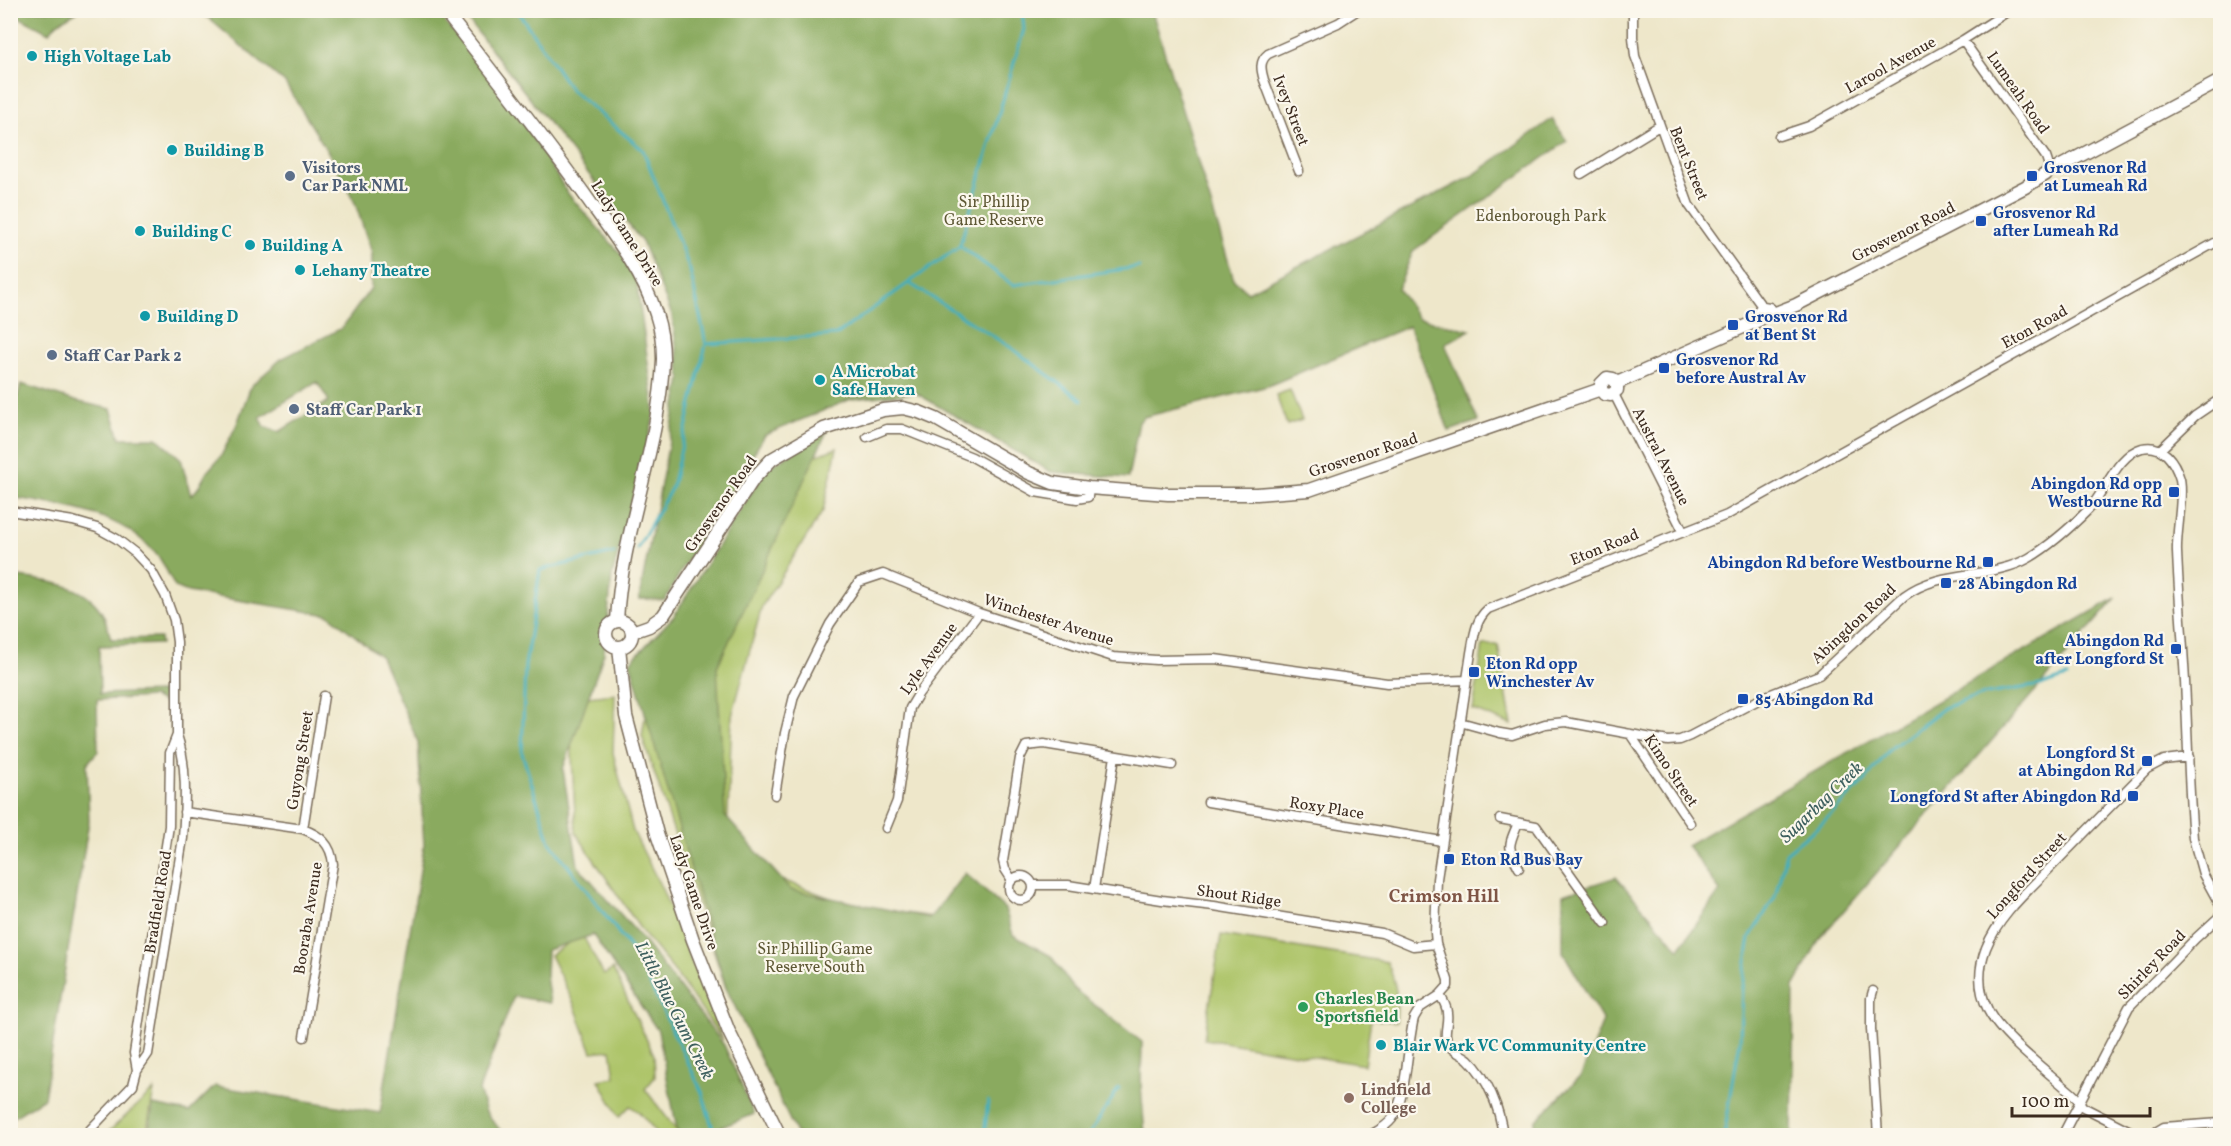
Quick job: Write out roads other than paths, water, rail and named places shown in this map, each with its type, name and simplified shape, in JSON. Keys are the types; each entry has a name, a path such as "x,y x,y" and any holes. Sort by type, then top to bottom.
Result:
{"street":[{"name":"Lady Game Drive","path":"444,10 558,157 613,235 645,288 657,315 663,357 658,400 652,441 626,549 619,587 617,621"},
{"name":"Ivey Street","path":"1299,171 1264,80 1262,60 1268,54 1338,23 1358,10"},
{"name":"Bent Street","path":"1634,10 1635,56 1689,205 1765,314"},
{"name":"Larool Avenue","path":"1779,136 1809,126 1963,40 2010,10"},
{"name":"Lumeah Road","path":"1963,40 2046,157 2051,168"},
{"name":"Grosvenor Road","path":"632,632 650,626 663,616 754,478 772,459 805,438 846,421 883,410 903,408 920,412 1029,473 1053,483 1089,488 1190,494 1257,494 1309,490 1601,389 1601,384 1607,378 1613,379 1615,388 1765,314 1796,305 2025,188 2051,168 2220,81"},
{"path":"1581,174 1659,126"},
{"name":"Eton Road","path":"1503,1136 1496,1104 1483,1079 1472,1064 1450,1047 1448,1042 1445,1030 1447,1012 1440,995 1448,986 1448,980 1436,944 1435,908 1442,841 1475,633 1480,618 1488,609 1727,515 2220,240"},
{"name":"Austral Avenue","path":"1615,388 1683,531"},
{"path":"2220,399 2195,416 2160,450 2172,461 2181,482 2177,553 2195,849 2203,874 2220,905"},
{"name":"Grosvenor Road","path":"867,437 894,428 916,433 972,457 1035,492 1052,496 1077,499 1088,496 1089,488"},
{"name":"Abingdon Road","path":"1460,722 1512,735 1554,721 1668,741 1680,741 1766,696 1820,675 1916,587 1947,577 2012,566 2028,558 2045,547 2098,499 2117,469 2133,453 2151,447 2160,450"},
{"name":"Bradfield Road","path":"10,511 73,521 97,528 117,539 135,553 151,570 165,595 174,620 177,642 177,735 183,753 183,838 148,1054 137,1070 133,1085 84,1136"},
{"name":"Winchester Avenue","path":"775,795 785,733 794,696 830,624 859,582 883,574 979,613 1113,657 1156,660 1215,659 1388,683 1467,680"},
{"name":"Lyle Avenue","path":"886,828 897,801 910,708 979,613"},
{"path":"617,621 628,625 632,632 629,642 619,647 611,644 607,637 607,629 617,621"},
{"name":"Lady Game Drive","path":"619,647 626,716 657,834 693,940 729,1032 780,1136"},
{"name":"Guyong Street","path":"303,829 324,696"},
{"name":"Kimo Street","path":"1630,734 1690,824"},
{"name":"Bradfield Road","path":"137,1070 134,1053 169,826 170,753 177,735"},
{"path":"1012,880 1023,876 1030,879 1033,892 1029,898 1017,900 1009,891 1012,880 1003,861 1023,749 1031,744 1038,744 1172,765"},
{"path":"1094,889 1115,756"},
{"name":"Longford Street","path":"2140,1136 2083,1107 2002,1029 1988,1009 1980,981 1983,957 1989,940 2016,904 2147,769 2164,760 2189,757"},
{"name":"Roxy Place","path":"1208,802 1442,841"},
{"name":"Booraba Avenue","path":"184,812 303,829 318,834 332,853 333,864 304,1037"},
{"path":"1500,819 1536,826 1605,923"},
{"path":"1518,823 1509,852 1519,868"},
{"name":"Shout Ridge","path":"1033,885 1062,884 1379,932 1413,946 1436,944"},
{"name":"Shirley Road","path":"2062,1136 2129,1007 2220,916"},
{"path":"1873,992 1871,1026 1878,1136"},
{"path":"1369,1136 1387,1125 1395,1113 1400,1098 1414,1018 1420,1008 1440,995"},
{"path":"2149,1136 2164,1127 2220,1123"}],"waterway":[{"name":"Little Blue Gum Creek","path":"517,10 571,90 643,150 690,270 706,344 672,487 637,549"},
{"name":"Little Blue Gum Creek","path":"960,245 1024,29 1022,10"},
{"path":"706,344 836,335 960,246 1013,285 1139,267"},
{"path":"909,283 1013,349 1082,400"},
{"name":"Little Blue Gum Creek","path":"614,553 540,570 525,666 522,753 550,842 637,957 702,1092 715,1136"},
{"name":"Sugarbag Creek","path":"1724,1136 1740,1041 1742,987 1750,937 1775,897 1786,853 1821,824 1865,781 1890,749 1944,708 1981,695 2046,684 2067,677"},
{"path":"1110,1102 1119,1088"},
{"path":"984,1136 988,1101"},
{"path":"1088,1136 1108,1105"}],"place":[{"name":"High Voltage Lab","path":"32,56"},
{"name":"Building B","path":"172,150"},
{"name":"Visitors Car Park NML","path":"290,176"},
{"name":"Grosvenor Rd at Lumeah Rd","path":"2032,176"},
{"name":"Grosvenor Rd after Lumeah Rd","path":"1981,221"},
{"name":"Building C","path":"140,231"},
{"name":"Building A","path":"250,245"},
{"name":"Lehany Theatre","path":"300,270"},
{"name":"Building D","path":"145,316"},
{"name":"Grosvenor Rd at Bent St","path":"1733,325"},
{"name":"Staff Car Park 2","path":"52,355"},
{"name":"Grosvenor Rd before Austral Av","path":"1664,368"},
{"name":"A Microbat Safe Haven","path":"820,380"},
{"name":"Staff Car Park 1","path":"294,409"},
{"name":"Abingdon Rd opp Westbourne Rd","path":"2174,492"},
{"name":"Abingdon Rd before Westbourne Rd","path":"1988,562"},
{"name":"28 Abingdon Rd","path":"1946,583"},
{"name":"Abingdon Rd after Longford St","path":"2176,649"},
{"name":"Eton Rd opp Winchester Av","path":"1474,672"},
{"name":"85 Abingdon Rd","path":"1743,699"},
{"name":"Longford St at Abingdon Rd","path":"2147,761"},
{"name":"Longford St after Abingdon Rd","path":"2133,796"},
{"name":"Eton Rd Bus Bay","path":"1449,859"},
{"name":"Charles Bean Sportsfield","path":"1303,1007"},
{"name":"Blair Wark VC Community Centre","path":"1381,1045"},
{"name":"Lindfield College","path":"1349,1098"}],"district":[{"name":"Crimson Hill","path":"1444,896"}],"park label":[{"name":"Sir Phillip Game Reserve","path":"994,210"},
{"name":"Edenborough Park","path":"1541,215"},
{"name":"Sir Phillip Game Reserve South","path":"815,957"}]}
